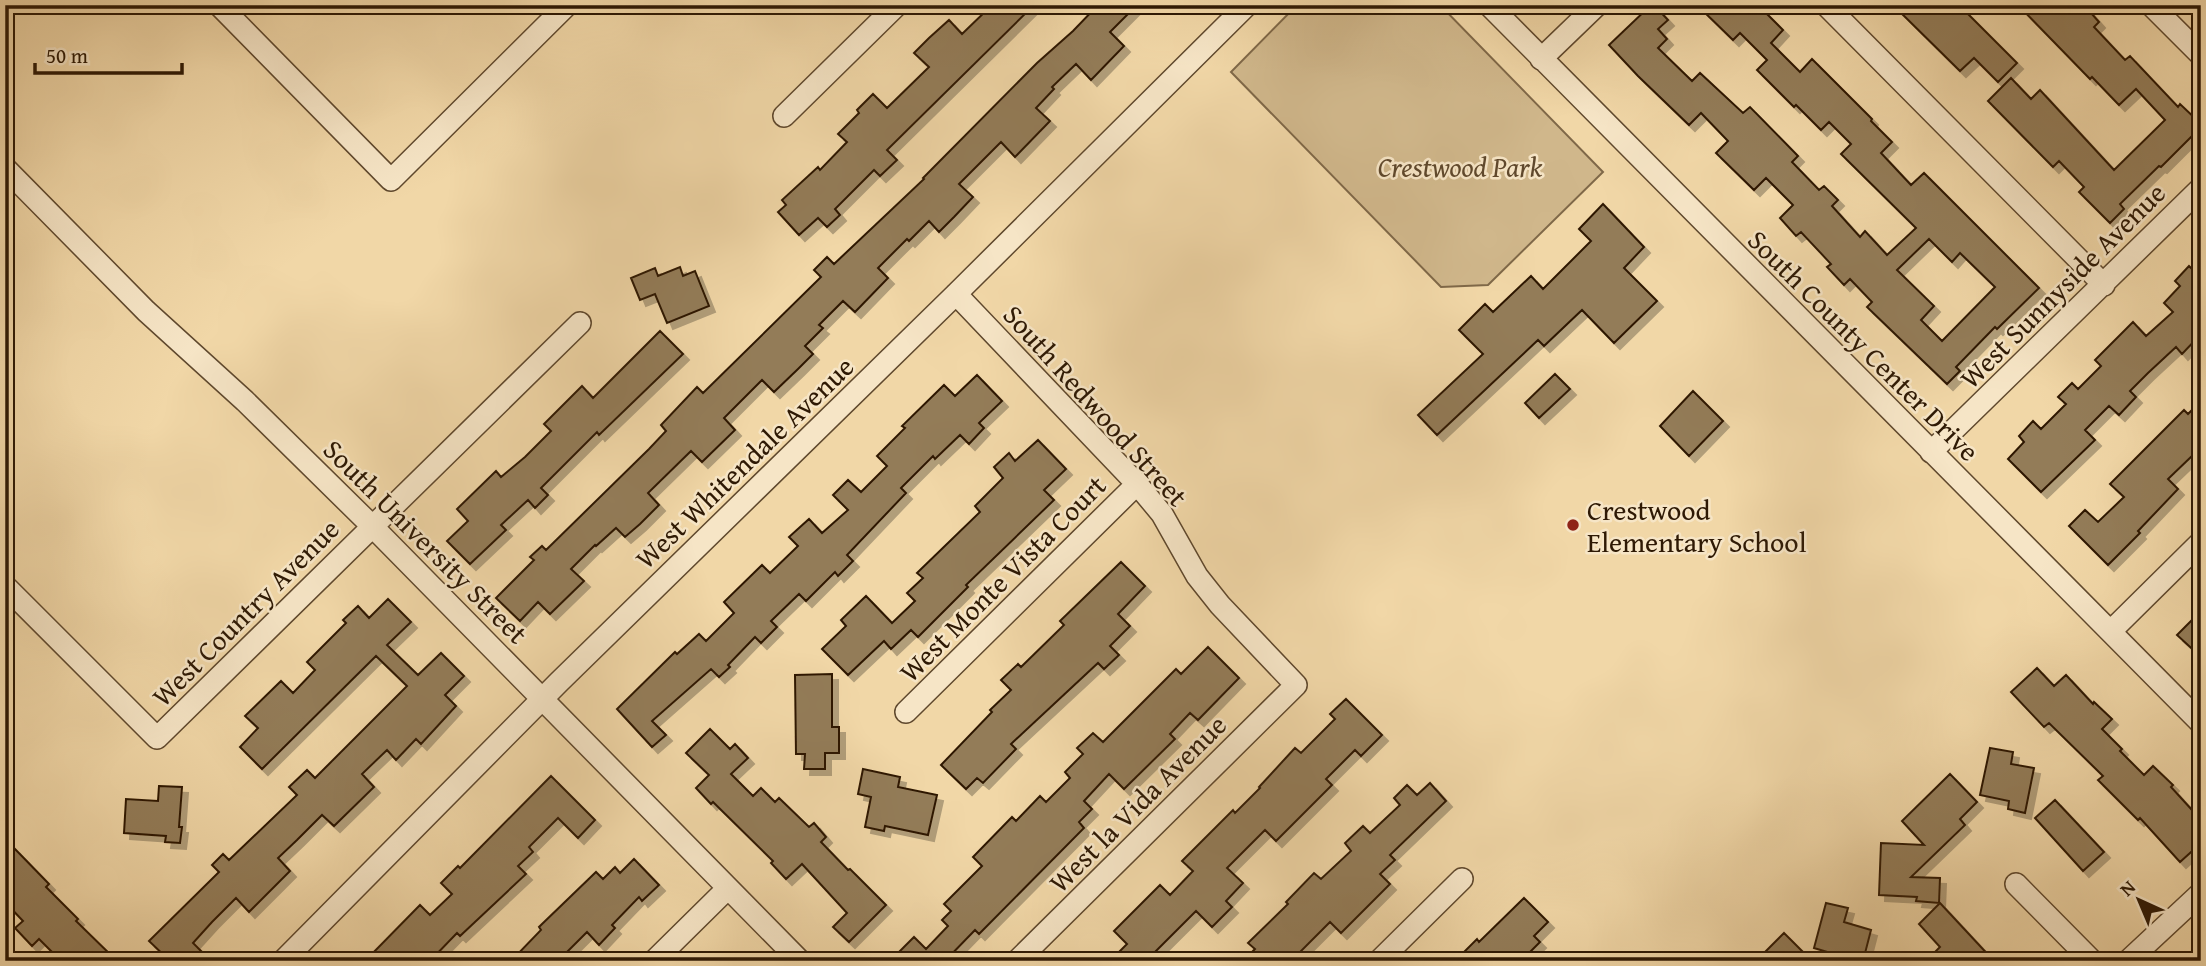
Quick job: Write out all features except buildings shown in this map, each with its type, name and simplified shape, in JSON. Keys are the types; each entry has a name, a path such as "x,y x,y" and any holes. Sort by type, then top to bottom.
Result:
{"street":[{"path":"228,8 391,180 567,5"},
{"path":"784,116 897,5"},
{"name":"West Whitendale Avenue","path":"282,961 543,698 1247,5"},
{"name":"South County Center Drive","path":"1489,5 2201,723"},
{"path":"1541,59 1597,5"},
{"path":"1826,5 2104,285"},
{"path":"2151,5 2201,55"},
{"name":"South University Street","path":"5,168 146,311 245,401 372,526 800,961"},
{"name":"West Sunnyside Avenue","path":"1931,452 2201,188"},
{"name":"South Redwood Street","path":"956,294 1137,484 1162,514 1197,576 1220,605 1296,685"},
{"name":"West Country Avenue","path":"5,586 157,738 580,323"},
{"name":"West Monte Vista Court","path":"906,712 1137,484"},
{"path":"2110,631 2201,542"},
{"name":"West la Vida Avenue","path":"1017,961 1296,685"},
{"path":"1379,961 1462,879"},
{"path":"2016,884 2092,961"},
{"path":"654,961 728,888"},
{"path":"2128,961 2201,893"}],"green space":[{"name":"Crestwood Park","path":"1297,5 1440,5 1603,172 1488,285 1441,287 1231,72"}],"place":[{"name":"Crestwood Elementary School","path":"1573,525"}]}
